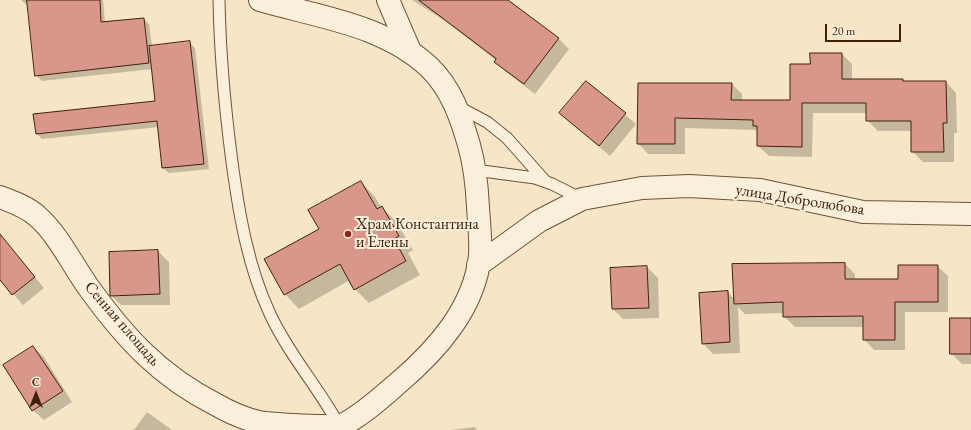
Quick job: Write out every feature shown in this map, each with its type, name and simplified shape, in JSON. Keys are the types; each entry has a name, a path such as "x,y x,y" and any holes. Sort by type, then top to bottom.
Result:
{"street":[{"path":"260,0 366,29 410,51 431,69 448,90 461,118 476,170 480,227 478,265 465,302 449,331 432,351 378,400 340,428"},
{"path":"388,0 410,51"},
{"name":"улица Добролюбова","path":"582,199 642,188 689,186 760,190 863,212 971,214"},
{"path":"478,265 539,221 582,199"},
{"name":"Сенная площадь","path":"9,201 36,215 48,228 105,310 163,372 190,392 234,414 260,422 340,428"}],"lane":[{"path":"219,0 220,38 227,125 238,207 250,259 270,314 303,370 328,403 340,428"},
{"path":"455,105 487,122 507,138 546,182"},
{"path":"476,170 528,177 546,182 582,199"}],"building":[{"path":"27,0 100,0 101,22 144,18 149,63 35,76"},
{"path":"419,0 508,0 559,38 524,84 494,62 496,59"},
{"path":"190,41 204,164 162,168 157,121 36,134 33,114 155,101 149,46"},
{"path":"810,53 842,53 842,79 946,81 947,123 943,123 944,152 911,152 911,121 866,121 866,103 802,103 802,147 757,146 757,126 753,126 753,120 675,118 675,144 637,144 638,83 732,83 731,100 790,100 790,64 810,64"},
{"path":"586,81 626,113 599,146 559,113"},
{"path":"361,181 377,209 382,206 399,236 394,239 406,261 354,290 340,264 284,295 264,259 319,229 308,210"},
{"path":"0,234 35,277 12,295 0,280"},
{"path":"158,250 160,294 110,296 109,252"},
{"path":"845,263 845,279 898,279 898,265 938,265 938,302 895,302 895,340 863,340 863,316 783,317 783,302 734,304 732,264"},
{"path":"647,266 649,308 612,309 610,268"},
{"path":"728,291 730,342 702,344 699,293"},
{"path":"950,318 971,318 971,354 950,354"},
{"path":"33,346 63,391 32,411 3,365"}],"place":[{"name":"Храм Константина и Елены","path":"348,234"}]}
